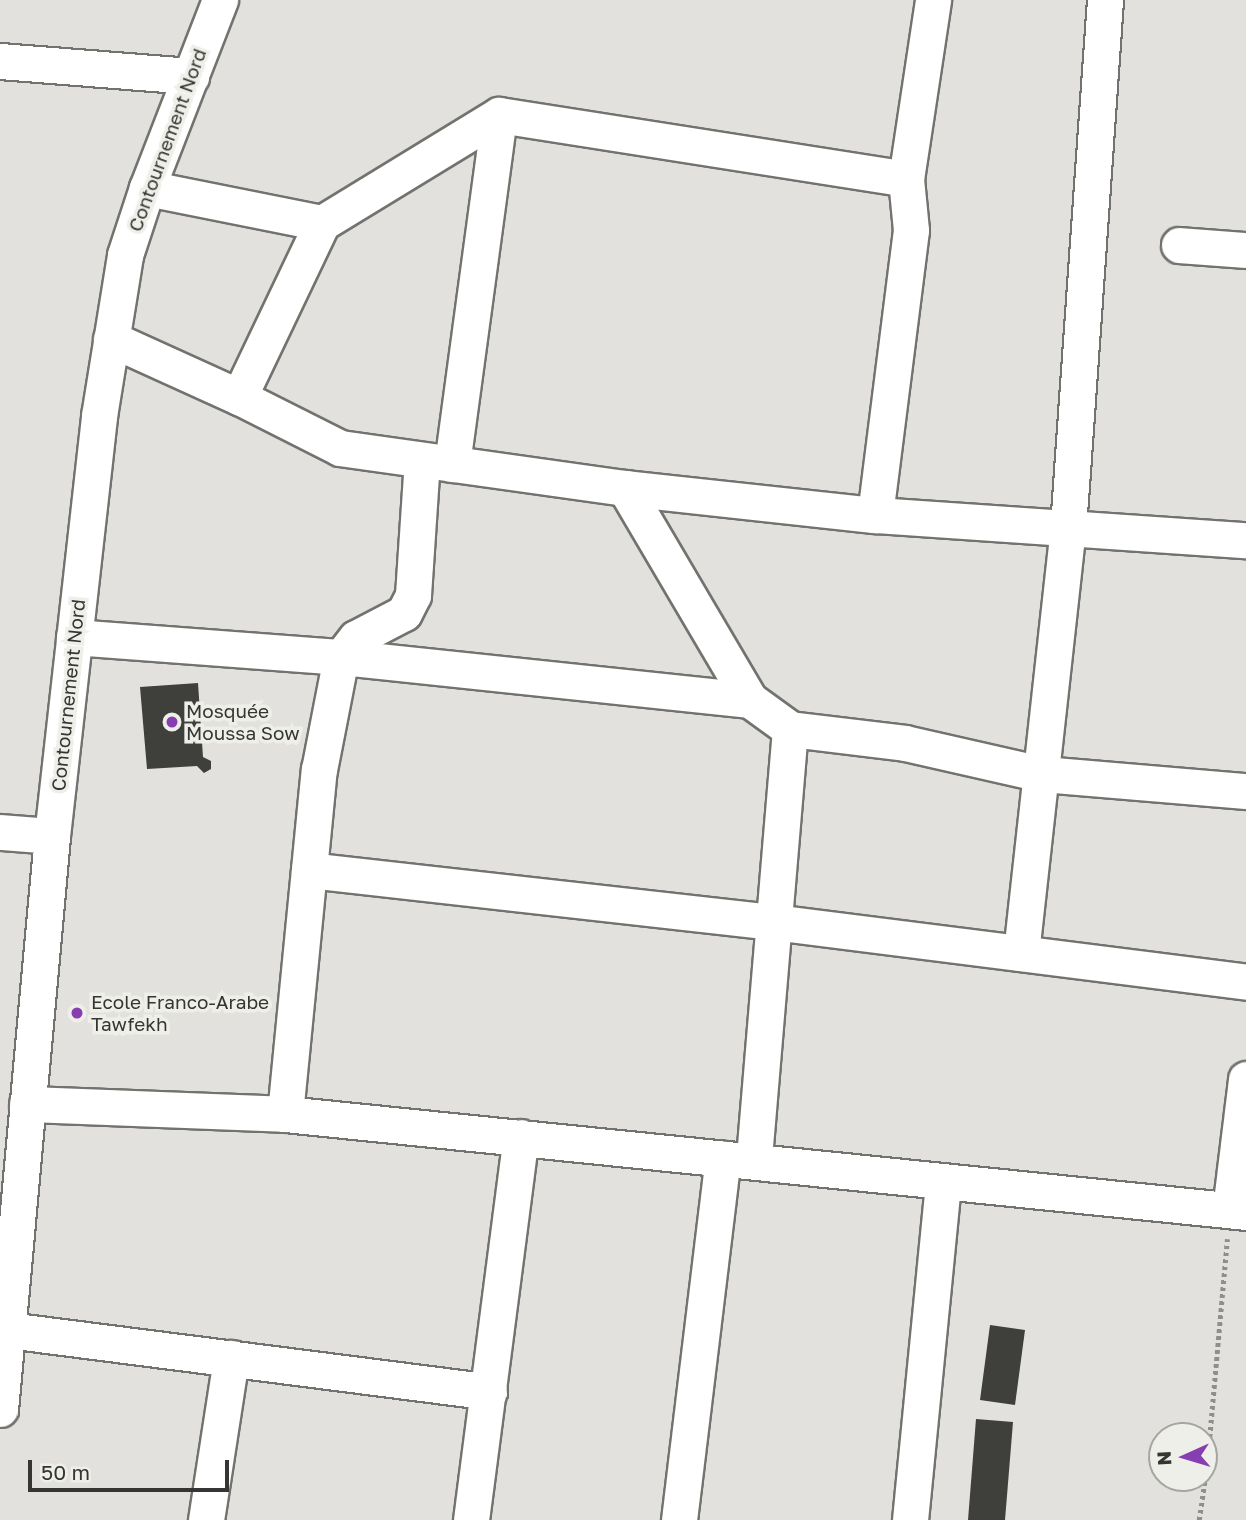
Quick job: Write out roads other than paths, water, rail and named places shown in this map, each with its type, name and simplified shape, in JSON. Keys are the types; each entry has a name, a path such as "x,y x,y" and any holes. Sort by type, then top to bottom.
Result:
{"street":[{"name":"Contournement Nord","path":"0,1409 4,1330 52,836 99,416 111,339 125,255 147,188 220,0"},
{"path":"875,515 911,230 906,179 933,0"},
{"path":"1021,953 1068,528 1105,0"},
{"path":"0,61 191,76"},
{"path":"239,397 322,223 499,115 906,179"},
{"path":"285,1114 319,770 341,657 356,638 404,613 412,596 499,115"},
{"path":"147,188 322,223"},
{"path":"1179,245 1246,250"},
{"path":"111,339 239,397 340,448 625,488 875,515 1246,540"},
{"path":"625,488 750,700 790,729 905,743 1042,774 1246,791"},
{"path":"74,637 341,657 750,700"},
{"path":"679,1520 774,922 790,729"},
{"path":"0,832 52,836"},
{"path":"309,870 774,922 1246,982"},
{"path":"27,1104 285,1114 1238,1211 1246,1079"},
{"path":"471,1520 521,1137"},
{"path":"909,1520 943,1183"},
{"path":"4,1330 489,1392"},
{"path":"206,1520 231,1358"}],"place":[{"name":"Mosquée Moussa Sow","path":"172,722"},
{"name":"Ecole Franco-Arabe Tawfekh","path":"77,1013"}]}
